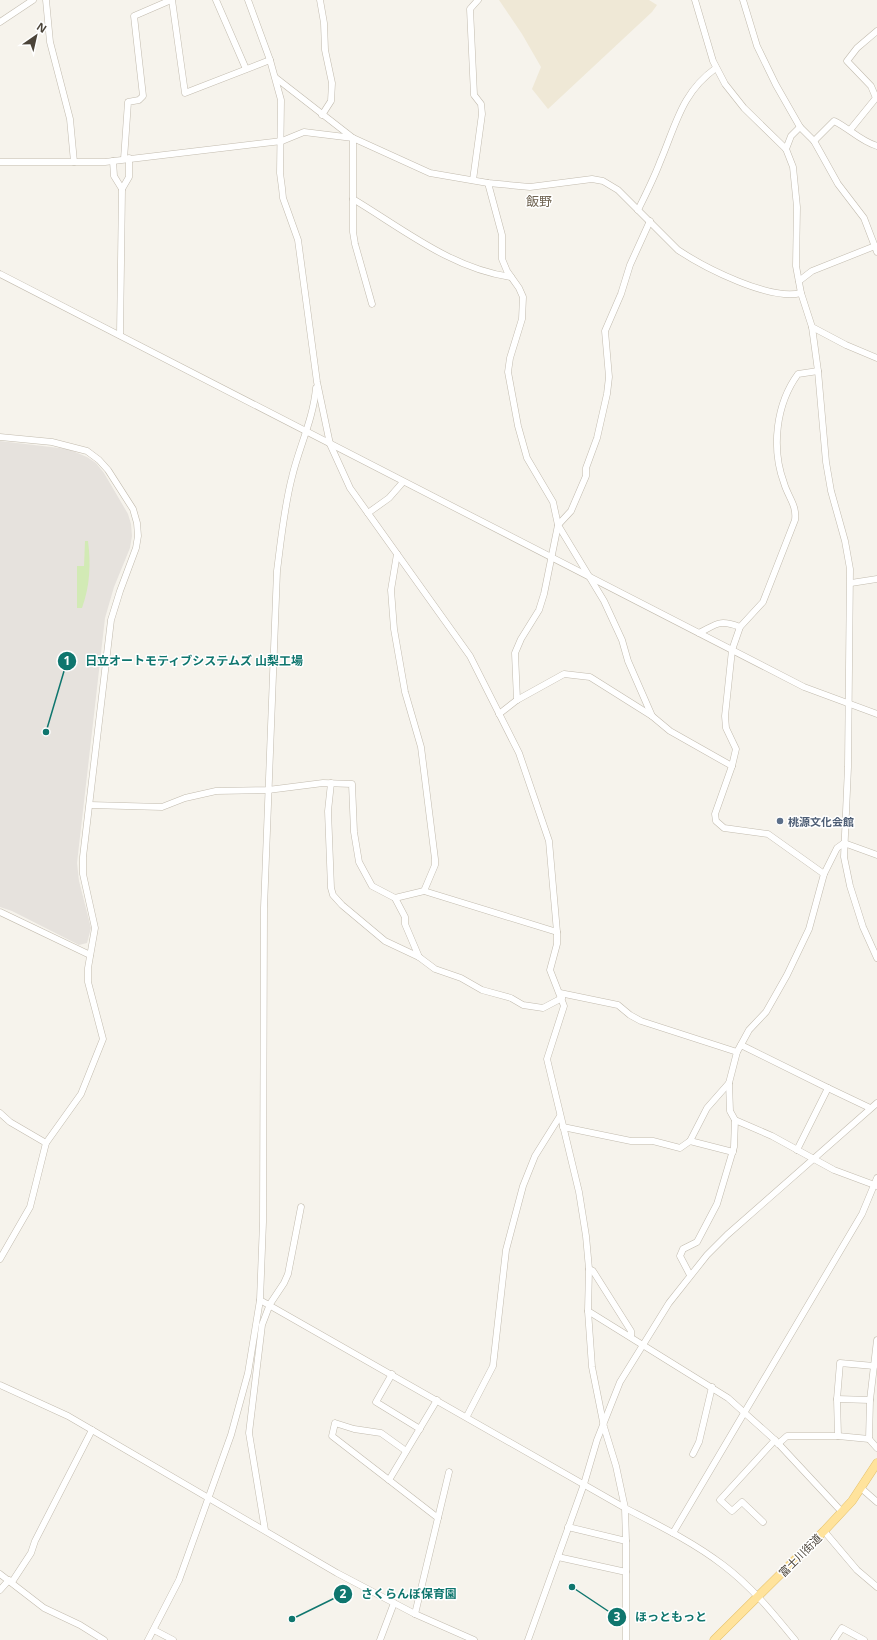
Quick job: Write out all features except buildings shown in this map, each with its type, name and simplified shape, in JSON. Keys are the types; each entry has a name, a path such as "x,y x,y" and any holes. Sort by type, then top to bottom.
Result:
{"main road":[{"name":"富士川街道","path":"714,1640 842,1512 861,1488 877,1463"}],"street":[{"path":"0,22 33,0"},
{"path":"46,0 50,42 70,119 74,162"},
{"path":"120,335 122,189 129,177 126,159 128,102 139,100 143,96 134,16 172,0 185,93 270,60"},
{"path":"216,0 246,69"},
{"path":"248,0 276,78 281,100 282,141 280,173 282,188 298,240 317,382 330,444 350,488 470,656 519,753 549,841 557,932 557,944 550,970 564,1006 547,1059 579,1192 586,1236 589,1269 588,1311 592,1367 604,1427 616,1466 625,1508 626,1640"},
{"path":"320,0 324,23 325,50 332,83 332,101 322,115"},
{"path":"473,180 482,114 481,104 474,95 470,9 476,0"},
{"path":"695,0 716,68 725,84 744,108 786,149 793,167 797,207 796,260 801,293 812,327 818,371 826,462 831,492 848,555 851,583 847,704 848,767 844,857 850,886 863,927 877,958"},
{"path":"743,0 765,65 800,127 814,141 838,184 864,218 876,249 812,271 799,281"},
{"path":"850,130 876,98 871,86 847,61 857,48 877,32"},
{"path":"638,210 660,162 684,102 707,74 716,68"},
{"path":"276,78 353,138 430,172 488,184 530,187 592,179 611,185 650,221 678,250 732,280 786,296 801,293"},
{"path":"814,141 834,121 850,130 860,139 877,146"},
{"path":"786,149 791,136 800,127"},
{"path":"0,162 113,161 282,141 304,132 353,138"},
{"path":"353,138 355,244 372,304"},
{"path":"113,161 114,176 122,189"},
{"path":"488,184 502,235 502,258 523,297 522,319 510,358 508,372 518,426 527,458 553,502 558,525 592,579 622,640 628,661 652,716"},
{"path":"353,199 454,261 491,274 511,277"},
{"path":"517,700 515,652 520,639 539,610 552,559 558,525 571,511 586,476 586,468 597,438 607,394 609,377 605,331 621,294 630,265 650,221"},
{"path":"0,274 552,559 804,687 877,714"},
{"path":"812,327 846,345 877,358"},
{"path":"818,371 798,374 783,405 778,428 779,465 783,482 797,510 796,520 763,602 740,627 732,650 725,716 726,728 736,749 732,766 714,814 716,821 724,828 768,834 824,874"},
{"path":"148,1640 179,1580 232,1435 246,1380 260,1300 263,1222 264,908 277,571 283,524 292,477 314,409 317,382"},
{"path":"0,437 52,442 74,446 86,451 99,460 108,470 133,509 137,523 138,536 136,548 111,620 83,868 86,892 95,928 90,955 88,982 103,1039 81,1094 46,1143 30,1208 0,1259"},
{"path":"368,513 389,498 403,482"},
{"path":"398,554 391,590 394,629 405,692 421,747 435,859 435,865 424,891"},
{"path":"851,583 877,579"},
{"path":"698,633 719,623 726,622 740,627"},
{"path":"499,714 517,700 564,674 590,677 652,716 670,731 732,766"},
{"path":"331,783 328,811 331,888 333,896 385,941 418,957 435,969 461,978 482,990 511,998 523,1005 543,1008 561,996 618,1005 630,1015 641,1021 737,1052"},
{"path":"90,805 162,807 185,798 216,791 268,790 331,783 352,784 354,832 360,862 372,886 395,898 405,916 405,924 418,957"},
{"path":"844,842 877,855"},
{"path":"690,1276 680,1256 684,1249 697,1242 711,1216 717,1204 733,1152 735,1120 730,1111 729,1083 737,1052 749,1030 766,1012 787,975 809,929 824,874 837,848 844,842"},
{"path":"395,898 424,891 557,932"},
{"path":"0,912 90,955"},
{"path":"741,1045 870,1108"},
{"path":"563,1127 631,1141 653,1141 680,1148 690,1141 707,1108 729,1083"},
{"path":"797,1150 828,1088"},
{"path":"528,1640 584,1484 597,1440 604,1427 620,1382 642,1344 669,1303 690,1276 727,1235 877,1103"},
{"path":"0,1113 10,1122 46,1143"},
{"path":"466,1416 493,1366 506,1250 523,1186 535,1156 560,1116"},
{"path":"735,1120 772,1136 813,1160 834,1170 876,1186"},
{"path":"690,1141 733,1152"},
{"path":"673,1533 862,1214 876,1186 877,1178"},
{"path":"266,1530 249,1433 262,1325 270,1304 284,1283 288,1274 301,1207"},
{"path":"589,1269 593,1271 631,1331 631,1337"},
{"path":"260,1300 270,1304 625,1508 673,1533 723,1564 759,1596 795,1640"},
{"path":"588,1311 712,1387 744,1412 777,1442 842,1512"},
{"path":"869,1439 870,1400 877,1340"},
{"path":"838,1436 837,1399 840,1363 874,1366"},
{"path":"392,1374 376,1402 420,1428"},
{"path":"0,1384 68,1416 266,1530 337,1573 394,1604 474,1640"},
{"path":"693,1454 699,1442 712,1387"},
{"path":"837,1399 870,1400"},
{"path":"389,1480 437,1400"},
{"path":"406,1451 381,1433 354,1429 335,1424 332,1436 438,1518"},
{"path":"0,1590 10,1581 32,1553 35,1541 92,1430"},
{"path":"763,1522 742,1502 732,1511 720,1500 777,1442 788,1436 838,1436 869,1439 877,1448"},
{"path":"415,1614 449,1472"},
{"path":"861,1488 877,1502"},
{"path":"568,1527 626,1541"},
{"path":"824,1531 857,1570 877,1587"},
{"path":"558,1557 626,1572"},
{"path":"0,1574 44,1608 80,1625 104,1640"},
{"path":"380,1640 394,1604"},
{"path":"834,1640 842,1628 864,1640"},
{"path":"154,1630 173,1640"}],"shaded area":[{"path":"499,0 649,0 657,5 652,12 548,109 532,89 541,67 522,34"},
{"path":"0,441 68,449 87,457 96,463 104,473 128,514 131,524 132,536 130,548 114,587 105,618 77,863 79,881 91,928 87,943 79,945 12,911 0,907"}],"green space":[{"path":"85,541 88,541 90,567 85,600 82,608 77,608 77,566 84,566"}],"place":[{"name":"日立オートモティブシステムズ 山梨工場","path":"46,732"},
{"name":"桃源文化会館","path":"780,821"},
{"name":"ほっともっと","path":"572,1587"},
{"name":"さくらんぼ保育園","path":"292,1619"}],"district":[{"name":"飯野","path":"539,201"}]}
